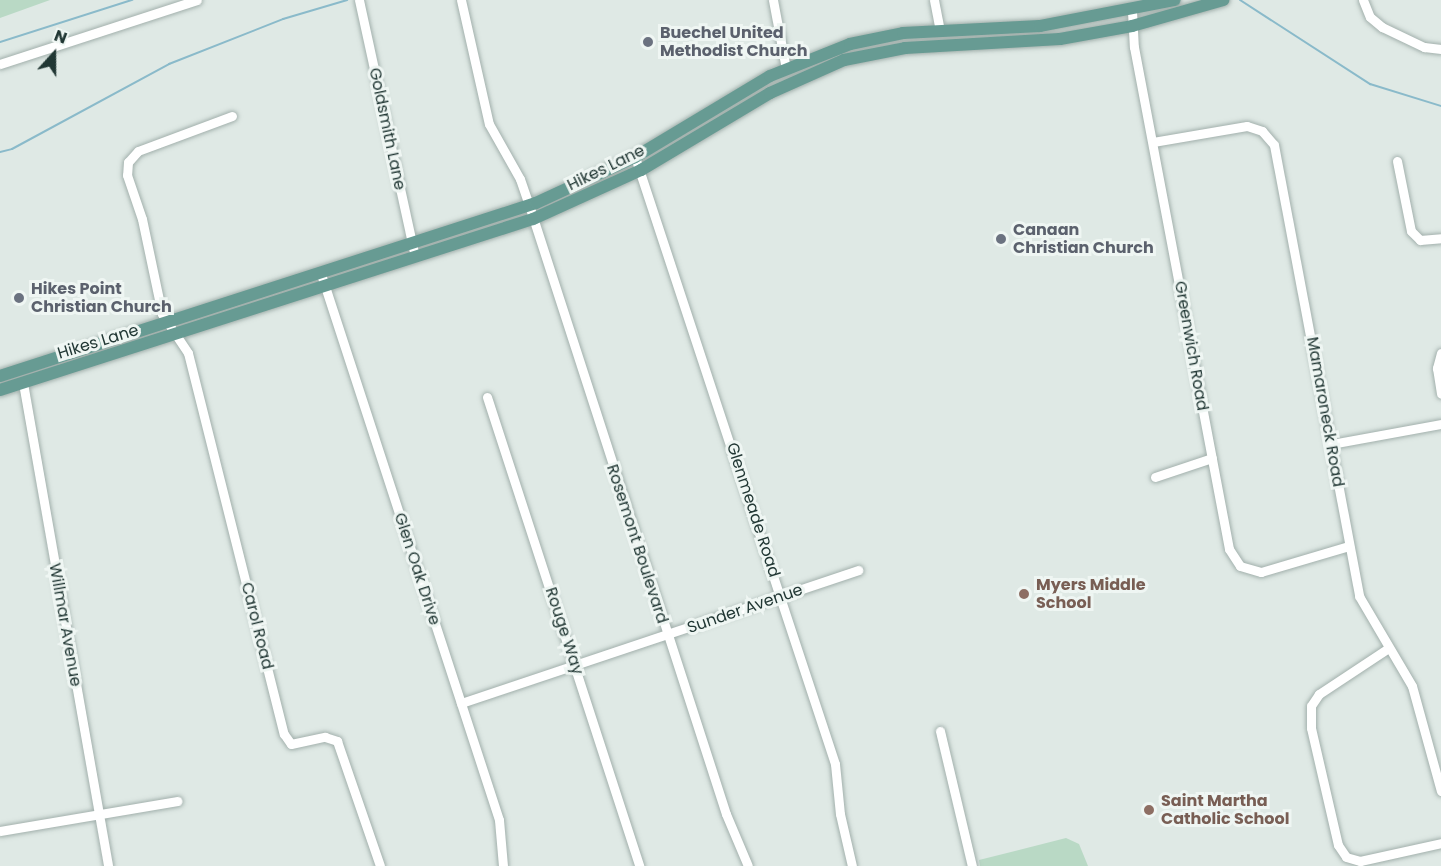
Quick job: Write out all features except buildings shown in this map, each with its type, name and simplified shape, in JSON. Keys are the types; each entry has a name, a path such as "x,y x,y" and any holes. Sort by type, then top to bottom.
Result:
{"main road":[{"name":"Hikes Lane","path":"0,376 529,205 635,157 786,69 877,37 1040,26 1132,11 1175,0"},
{"name":"Hikes Lane","path":"0,390 326,288 532,219 641,170 770,93 844,60 905,48 1060,39 1132,26 1222,1"}],"street":[{"path":"0,64 197,0"},
{"name":"Goldsmith Lane","path":"359,0 415,257"},
{"name":"Rosemont Boulevard","path":"461,0 489,124 520,178 726,814 748,866"},
{"path":"773,0 786,69"},
{"path":"934,0 940,31"},
{"path":"1363,0 1370,17 1382,27 1424,47 1441,49"},
{"name":"Greenwich Road","path":"1132,11 1132,26 1228,549 1240,566 1264,572 1349,546"},
{"path":"177,334 162,314 142,219 127,175 128,162 147,147 232,116"},
{"name":"Mamaroneck Road","path":"1153,142 1247,126 1263,131 1271,140 1363,608 1387,649 1406,675 1421,708 1441,791"},
{"name":"Glenmeade Road","path":"635,157 839,776 840,814 852,866"},
{"path":"1397,161 1411,231 1420,240 1441,238"},
{"name":"Glen Oak Drive","path":"321,274 499,820 503,866"},
{"name":"Carol Road","path":"177,334 188,353 286,741 299,744 329,737 337,741 380,866"},
{"path":"1441,353 1437,368 1441,394"},
{"name":"Willmar Avenue","path":"23,383 108,866"},
{"name":"Rouge Way","path":"487,398 639,866"},
{"path":"1331,444 1441,424"},
{"path":"1155,477 1212,458"},
{"name":"Sunder Avenue","path":"461,703 858,570"},
{"path":"1387,649 1319,694 1311,706 1311,728 1338,844 1346,856 1360,861 1441,843"},
{"path":"940,731 972,866"},
{"path":"0,831 177,801"}],"green space":[{"path":"0,0 50,0 0,18"},
{"path":"1066,838 1079,844 1088,866 980,866 979,860"}],"waterway":[{"path":"0,42 132,0"},
{"path":"0,152 12,149 169,64 283,19 347,0"},
{"path":"1240,0 1370,84 1441,106"}],"place":[{"name":"Buechel United Methodist Church","path":"648,42"},
{"name":"Canaan Christian Church","path":"1001,239"},
{"name":"Hikes Point Christian Church","path":"19,298"},
{"name":"Myers Middle School","path":"1024,594"},
{"name":"Saint Martha Catholic School","path":"1149,810"}]}
